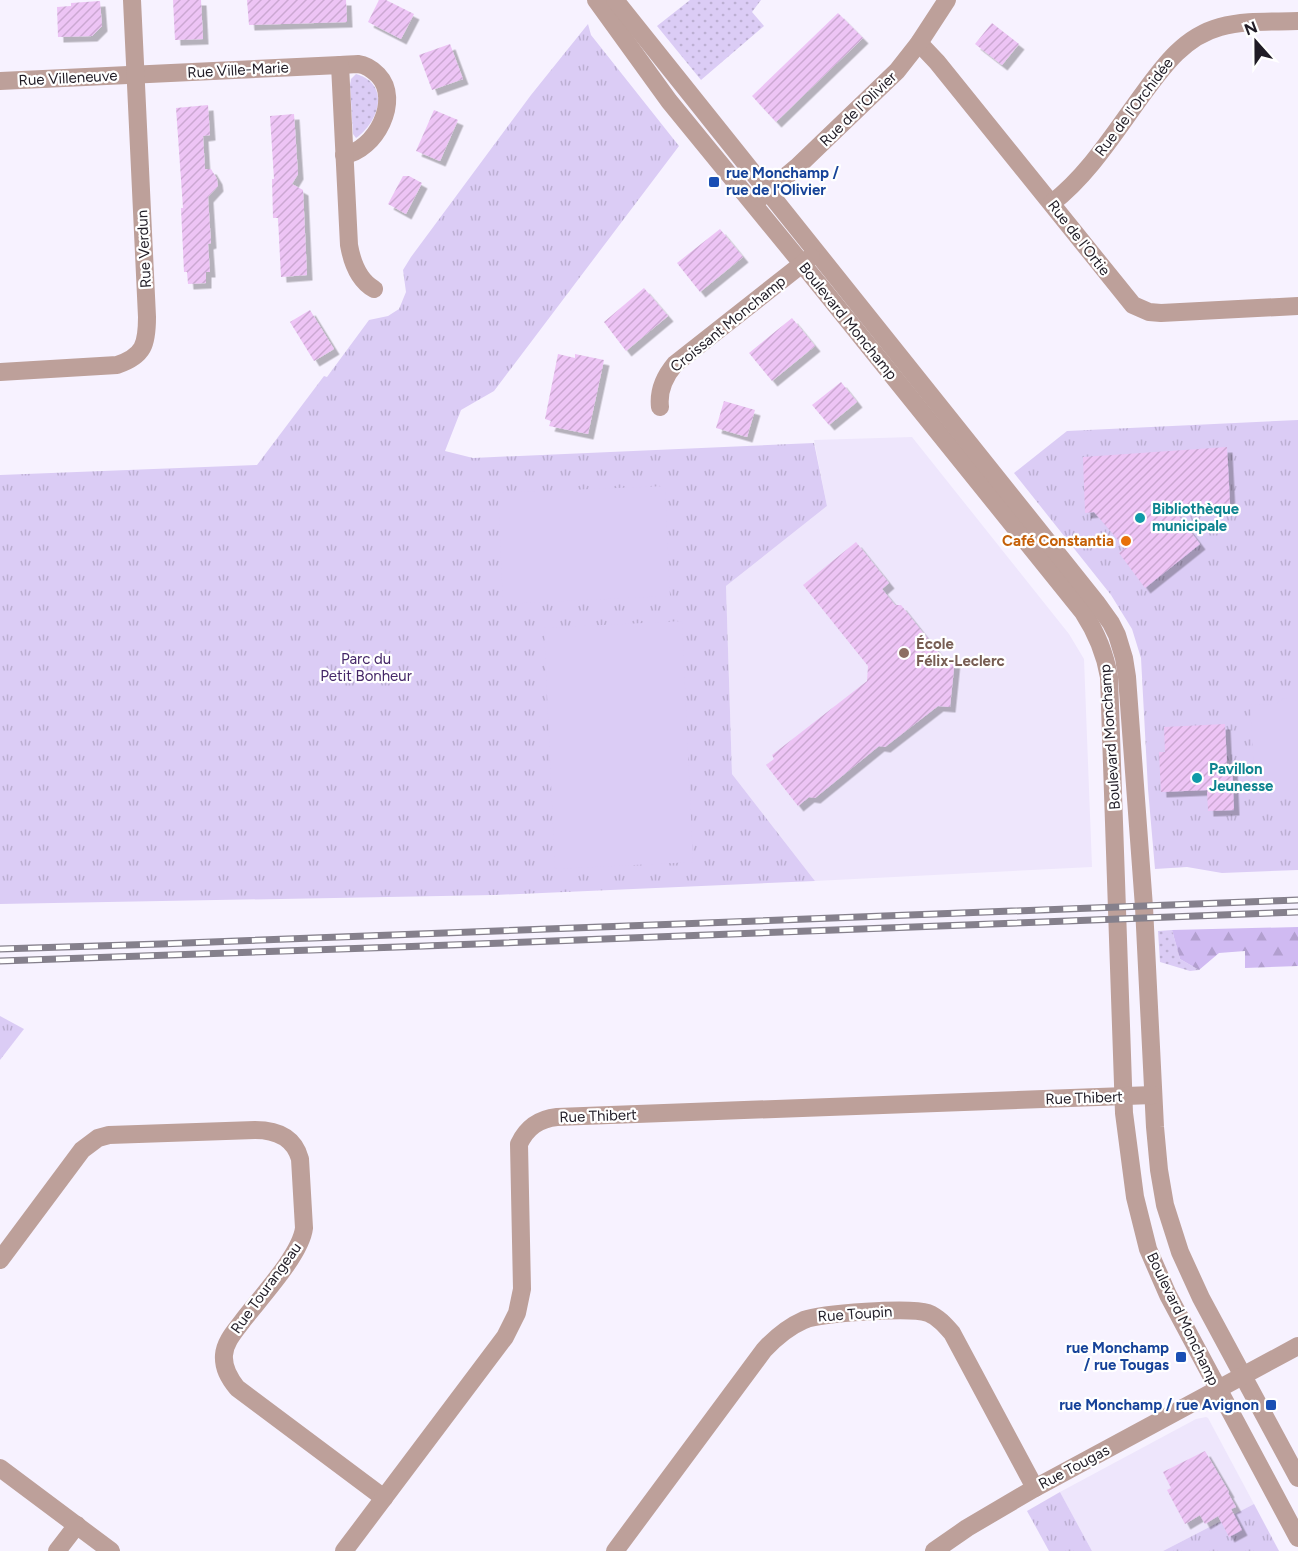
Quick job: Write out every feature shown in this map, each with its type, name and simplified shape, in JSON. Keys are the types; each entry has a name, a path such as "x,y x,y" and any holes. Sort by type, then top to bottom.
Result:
{"street":[{"name":"Rue Verdun","path":"0,372 117,365 134,358 145,344 147,317 132,0"},
{"name":"Boulevard Monchamp","path":"596,0 669,101 752,203 810,258 1090,594 1117,635 1124,657 1129,696 1144,907 1153,1095 1159,1170 1165,1205 1201,1298 1298,1478"},
{"name":"Boulevard Monchamp","path":"615,0 768,191 810,258 1083,612 1103,652 1109,677 1126,1138 1135,1197 1148,1249 1168,1294 1298,1538"},
{"name":"Rue de l'Olivier","path":"752,203 797,167 888,80 919,43 947,0"},
{"name":"Rue de l'Orchidée","path":"1052,203 1081,177 1168,61 1186,44 1221,27 1234,24 1298,21"},
{"name":"Rue de l'Ortie","path":"919,43 937,62 1133,305 1161,313 1298,306"},
{"name":"Rue Ville-Marie","path":"136,74 359,64 367,67 383,81 388,93 387,106 376,130 357,151 344,155"},
{"path":"340,65 349,245 351,257 361,278 374,289"},
{"name":"Rue Villeneuve","path":"0,81 136,74"},
{"name":"Croissant Monchamp","path":"660,407 661,388 675,364 810,258"},
{"name":"Rue Thibert","path":"344,1551 505,1337 517,1313 523,1277 519,1144 524,1134 539,1122 557,1117 1153,1095"},
{"name":"Rue Tourangeau","path":"0,1260 82,1150 98,1138 109,1135 255,1130 275,1132 284,1136 297,1150 300,1159 303,1237 231,1338 224,1354 227,1373 237,1388 248,1397 384,1498"},
{"name":"Rue Toupin","path":"615,1551 764,1350 789,1328 818,1316 915,1311 935,1316 952,1333 1035,1488"},
{"name":"Rue Tougas","path":"934,1551 982,1518 1035,1488 1298,1346"},
{"path":"0,1468 111,1551"},
{"path":"57,1551 76,1525"}],"shaded area":[{"name":"École Félix-Leclerc","path":"912,437 1069,634 1084,659 1092,867 815,881 732,774 726,586 827,506 814,440"},
{"path":"1206,1417 1254,1504 1163,1551 1092,1551 1060,1492 1196,1419"}],"green space":[{"path":"690,0 761,0 752,12 764,26 701,80 657,26"},
{"name":"Parc du Petit Bonheur","path":"588,24 591,35 679,146 494,391 461,410 445,451 473,458 814,443 827,506 726,586 732,774 815,881 495,895 0,904 0,475 257,465 369,320 388,316 399,309 406,292 403,270 411,257 531,95"},
{"path":"356,74 367,79 374,86 378,104 371,123 356,138 353,134 350,85 351,79"},
{"path":"1298,420 1298,870 1222,873 1187,867 1155,869 1141,658 1132,629 1111,595 1014,473 1067,431"},
{"path":"665,486 670,596 503,604 498,493"},
{"path":"682,621 693,862 555,869 544,628"},
{"path":"1284,698 1298,701 1298,783 1292,796 1277,797 1255,789 1250,705 1276,704"},
{"path":"1298,927 1298,966 1245,968 1245,951 1219,953 1199,970 1180,959 1172,930"},
{"path":"1172,930 1180,959 1199,970 1190,971 1160,962 1158,931"},
{"path":"0,1016 24,1029 0,1060"},
{"path":"1060,1492 1092,1551 1049,1551 1027,1511"},
{"path":"1254,1504 1279,1551 1163,1551"}],"building":[{"path":"173,0 201,0 203,39 175,40"},
{"path":"247,0 346,0 347,22 249,25"},
{"path":"379,0 386,0 414,14 401,39 368,22"},
{"path":"100,1 102,26 92,36 58,37 57,7 71,6 71,3"},
{"path":"838,13 863,38 776,122 752,96"},
{"path":"992,23 1019,44 1002,65 975,44"},
{"path":"450,44 463,79 432,90 419,55"},
{"path":"208,105 210,135 203,136 205,169 211,169 218,186 208,197 210,272 206,272 206,283 188,284 187,272 184,272 181,208 183,208 176,108"},
{"path":"434,110 458,120 440,161 416,151"},
{"path":"294,114 298,174 292,184 303,190 307,275 281,277 278,218 273,218 272,179 274,179 270,116"},
{"path":"403,176 409,176 422,183 406,214 388,204"},
{"path":"720,229 743,257 700,292 677,263"},
{"path":"644,288 668,316 626,351 604,322"},
{"path":"310,310 334,349 314,361 290,322"},
{"path":"792,318 815,346 772,381 749,353"},
{"path":"558,354 575,358 575,354 604,360 588,434 549,426 551,421 545,419"},
{"path":"841,382 857,402 829,425 812,405"},
{"path":"724,401 755,410 747,437 716,428"},
{"name":"Bibliothèque municipale","path":"1227,447 1230,504 1172,507 1200,544 1145,588 1119,553 1125,548 1094,512 1085,513 1083,457"},
{"path":"856,542 889,583 882,589 895,605 901,605 943,658 955,659 950,707 938,706 885,747 879,746 815,798 809,797 798,806 766,765 774,759 772,755 867,681 868,666 803,585"},
{"name":"Pavillon Jeunesse","path":"1225,724 1227,765 1232,765 1234,810 1208,811 1207,790 1161,792 1159,752 1165,752 1164,727"},
{"path":"1205,1451 1236,1507 1231,1509 1242,1530 1229,1537 1218,1516 1205,1524 1200,1515 1185,1524 1167,1490 1171,1488 1163,1472"}],"railway":[{"path":"0,949 1298,900"},
{"path":"0,961 1298,912"}],"place":[{"name":"rue Monchamp / rue de l'Olivier","path":"714,182"},
{"name":"Bibliothèque municipale","path":"1140,518"},
{"name":"Café Constantia","path":"1126,541"},
{"name":"École Félix-Leclerc","path":"904,653"},
{"name":"Pavillon Jeunesse","path":"1197,778"},
{"name":"rue Monchamp / rue Tougas","path":"1181,1357"},
{"name":"rue Monchamp / rue Avignon","path":"1271,1405"}]}
